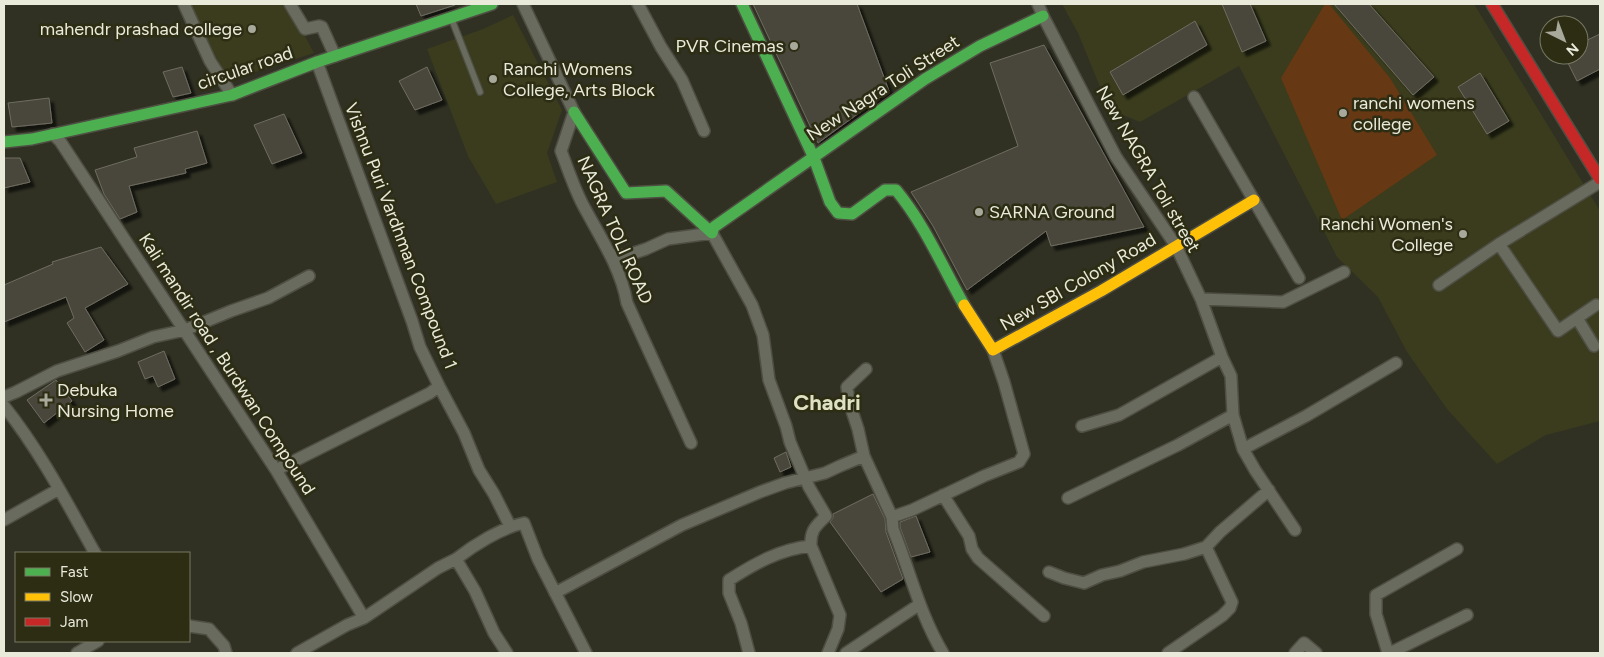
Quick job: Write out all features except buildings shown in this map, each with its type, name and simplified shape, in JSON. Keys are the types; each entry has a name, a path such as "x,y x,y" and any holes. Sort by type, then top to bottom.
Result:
{"street":[{"path":"184,4 210,61 232,95"},
{"path":"290,4 305,29 319,26 322,28 334,56"},
{"name":"circular road","path":"4,142 53,134 232,95 334,56 492,4"},
{"path":"523,4 574,112 626,193 666,191 713,230 752,305 763,336 769,380 790,442 805,479 826,516 814,528 810,537 811,546 840,615 838,629 830,652"},
{"path":"638,4 661,47 682,80 704,131"},
{"name":"New Nagra Toli Street","path":"742,4 814,158 882,108 933,75 980,46 1043,16"},
{"name":"New NAGRA Toli street","path":"1038,4 1116,157 1176,246 1201,299 1222,358 1231,376 1233,415 1243,449 1295,530"},
{"path":"1439,285 1498,244 1600,180 1492,4"},
{"name":"Vishnu Puri Vardhman Compound 1","path":"317,62 420,347 464,433 479,470 510,526"},
{"path":"1194,97 1299,278"},
{"name":"NAGRA TOLI ROAD","path":"574,112 561,151 582,203 610,255 625,288 628,303 691,443"},
{"name":"Kali mandir road , Burdwan Compound","path":"53,134 60,141 276,470 364,618"},
{"path":"610,255 628,255 668,239 713,230 814,158"},
{"name":"New SBI Colony Road","path":"814,158 830,202 838,212 852,214 885,190 896,190 904,199 937,252 964,307 993,350 1100,291 1254,200"},
{"path":"1498,244 1558,331 1596,305"},
{"path":"1201,299 1283,302 1344,272"},
{"path":"4,397 57,370 118,351 153,337 185,330 268,298 309,276"},
{"path":"1577,318 1594,346"},
{"path":"892,517 912,510 1019,462 1024,454 993,350"},
{"path":"1082,426 1119,415 1222,358"},
{"path":"1243,449 1306,416 1396,363"},
{"path":"866,369 847,387 849,402 864,456 892,517 894,529 933,637 943,653"},
{"path":"276,470 430,393 439,386"},
{"path":"4,406 16,421 59,489 94,552"},
{"path":"1068,498 1153,458 1233,415"},
{"path":"556,593 682,525 760,492 786,483 825,474 864,456"},
{"path":"4,520 59,489"},
{"path":"1049,572 1084,583 1102,575 1120,571 1143,562 1184,554 1206,547 1220,532 1269,490"},
{"path":"944,495 969,536 974,553 978,558 1044,616"},
{"path":"297,653 347,625 364,618 438,568 510,526 524,523 538,559 586,653"},
{"path":"749,653 730,593 728,580 767,558 795,548 811,546"},
{"path":"1168,653 1222,616 1230,608 1232,602 1206,547"},
{"path":"1457,549 1376,595 1376,614 1389,653 1467,616"},
{"path":"456,559 475,591 494,633 507,653"},
{"path":"846,653 920,604"},
{"path":"190,626 209,629 224,646 226,653"},
{"path":"77,653 96,642"},
{"path":"1295,653 1304,643 1316,653"}],"lane":[{"path":"451,17 480,92"}],"shaded area":[{"name":"mahendr prashad college","path":"190,4 288,4 314,53 228,81"},
{"name":"Ranchi Women's College","path":"1062,4 1474,4 1600,211 1600,421 1546,435 1497,464 1447,409 1407,352 1378,297 1337,257 1239,66 1140,122 1109,109 1078,33"},
{"path":"1325,4 1329,4 1390,78 1437,155 1342,220 1281,78"},
{"name":"Ranchi Womens College, Arts Block","path":"513,15 562,110 547,153 557,182 496,204 468,156 427,49 483,29"}],"traffic: fast":[{"path":"4,142 32,139 232,95 317,62 492,4"},
{"path":"742,4 814,158 830,202 838,213 852,214 885,190 896,190 916,217 964,305"},
{"path":"574,112 626,193 666,191 712,233 714,227 925,79 980,46 1043,16"}],"traffic: slow":[{"path":"964,305 993,350 1101,291 1254,200"}],"traffic: jam":[{"path":"1492,4 1600,179"}],"place":[{"name":"mahendr prashad college","path":"252,29"},
{"name":"PVR Cinemas","path":"794,46"},
{"name":"Ranchi Womens College, Arts Block","path":"493,79"},
{"name":"ranchi womens college","path":"1343,113"},
{"name":"SARNA Ground","path":"979,212"},
{"name":"Ranchi Women's College","path":"1463,234"},
{"name":"Debuka Nursing Home","path":"46,400"}],"district":[{"name":"Chadri","path":"827,402"}]}
